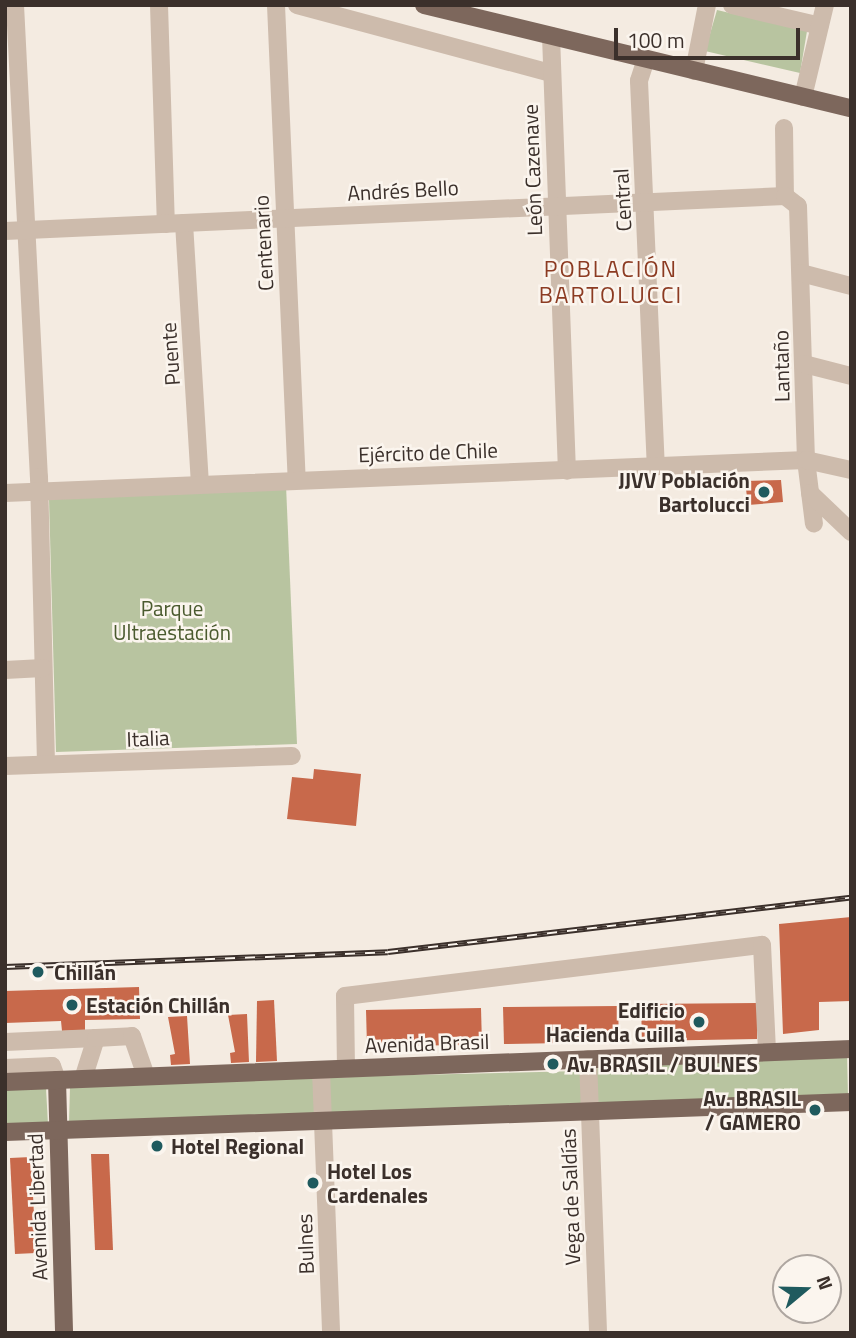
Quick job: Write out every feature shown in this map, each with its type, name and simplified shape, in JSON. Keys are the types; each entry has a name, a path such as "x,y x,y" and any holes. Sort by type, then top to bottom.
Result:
{"main road":[{"path":"435,7 851,108"},
{"name":"Avenida Brasil","path":"5,1082 851,1049"},
{"name":"Avenida Libertad","path":"57,1080 56,1131 64,1333"},
{"path":"5,1132 851,1102"}],"street":[{"path":"15,5 39,491 46,764"},
{"path":"159,5 166,224"},
{"name":"Centenario","path":"276,5 297,479"},
{"path":"297,5 551,73"},
{"path":"694,71 707,5"},
{"path":"732,5 820,26"},
{"path":"803,97 825,5"},
{"name":"León Cazenave","path":"551,36 567,471"},
{"name":"Central","path":"646,59 639,81 656,467"},
{"name":"Lantaño","path":"784,128 801,273 806,460 814,524"},
{"name":"Andrés Bello","path":"5,231 645,202 792,201"},
{"name":"Puente","path":"184,223 200,482"},
{"path":"801,273 851,286"},
{"path":"804,364 851,376"},
{"name":"Ejército de Chile","path":"5,493 200,482 567,471 806,460 851,470"},
{"path":"810,492 851,532"},
{"path":"5,670 43,668"},
{"name":"Italia","path":"5,766 292,756"},
{"path":"346,1069 345,996 762,945 767,1052"},
{"path":"5,1042 132,1035 146,1076"},
{"path":"83,1079 96,1038"},
{"name":"Vega de Saldías","path":"588,1059 598,1333"},
{"path":"5,1068 52,1066 57,1080"},
{"name":"Bulnes","path":"321,1070 331,1333"}],"green space":[{"path":"717,10 807,31 800,73 705,51"},
{"name":"Parque Ultraestación","path":"286,485 297,744 56,752 49,499"},
{"path":"847,1054 848,1097 594,1106 592,1065"},
{"path":"582,1071 583,1107 330,1113 327,1077"},
{"path":"316,1078 318,1114 69,1124 70,1087"},
{"path":"46,1088 48,1125 5,1126 5,1090"}],"building":[{"name":"JJVV Población Bartolucci","path":"781,480 783,502 748,505 745,481"},
{"path":"314,769 361,774 356,826 287,819 292,777 313,779"},
{"path":"851,917 851,1001 819,1002 819,1030 783,1034 779,924"},
{"name":"Estación Chillán","path":"139,987 140,1019 85,1020 85,1030 62,1031 61,1021 5,1023 5,991"},
{"path":"274,1000 277,1061 256,1062 257,1001"},
{"name":"Edificio Hacienda Cuilla","path":"757,1003 757,1039 642,1041 641,1004"},
{"path":"618,1006 619,1042 504,1044 503,1007"},
{"path":"481,1008 482,1045 367,1046 366,1010"},
{"path":"247,1014 249,1062 231,1063 230,1053 235,1052 228,1015"},
{"path":"187,1016 190,1064 171,1065 170,1055 175,1054 168,1017"},
{"path":"91,1154 109,1154 113,1250 95,1250"},
{"path":"31,1157 36,1253 15,1254 10,1158"}],"railway":[{"path":"5,967 388,952 851,898"}],"place":[{"name":"JJVV Población Bartolucci","path":"764,492"},
{"name":"Chillán","path":"38,972"},
{"name":"Estación Chillán","path":"72,1005"},
{"name":"Edificio Hacienda Cuilla","path":"699,1022"},
{"name":"Av. BRASIL / BULNES","path":"553,1064"},
{"name":"Av. BRASIL / GAMERO","path":"815,1110"},
{"name":"Hotel Regional","path":"157,1146"},
{"name":"Hotel Los Cardenales","path":"313,1183"}],"district":[{"name":"POBLACIÓN BARTOLUCCI","path":"611,282"}]}
